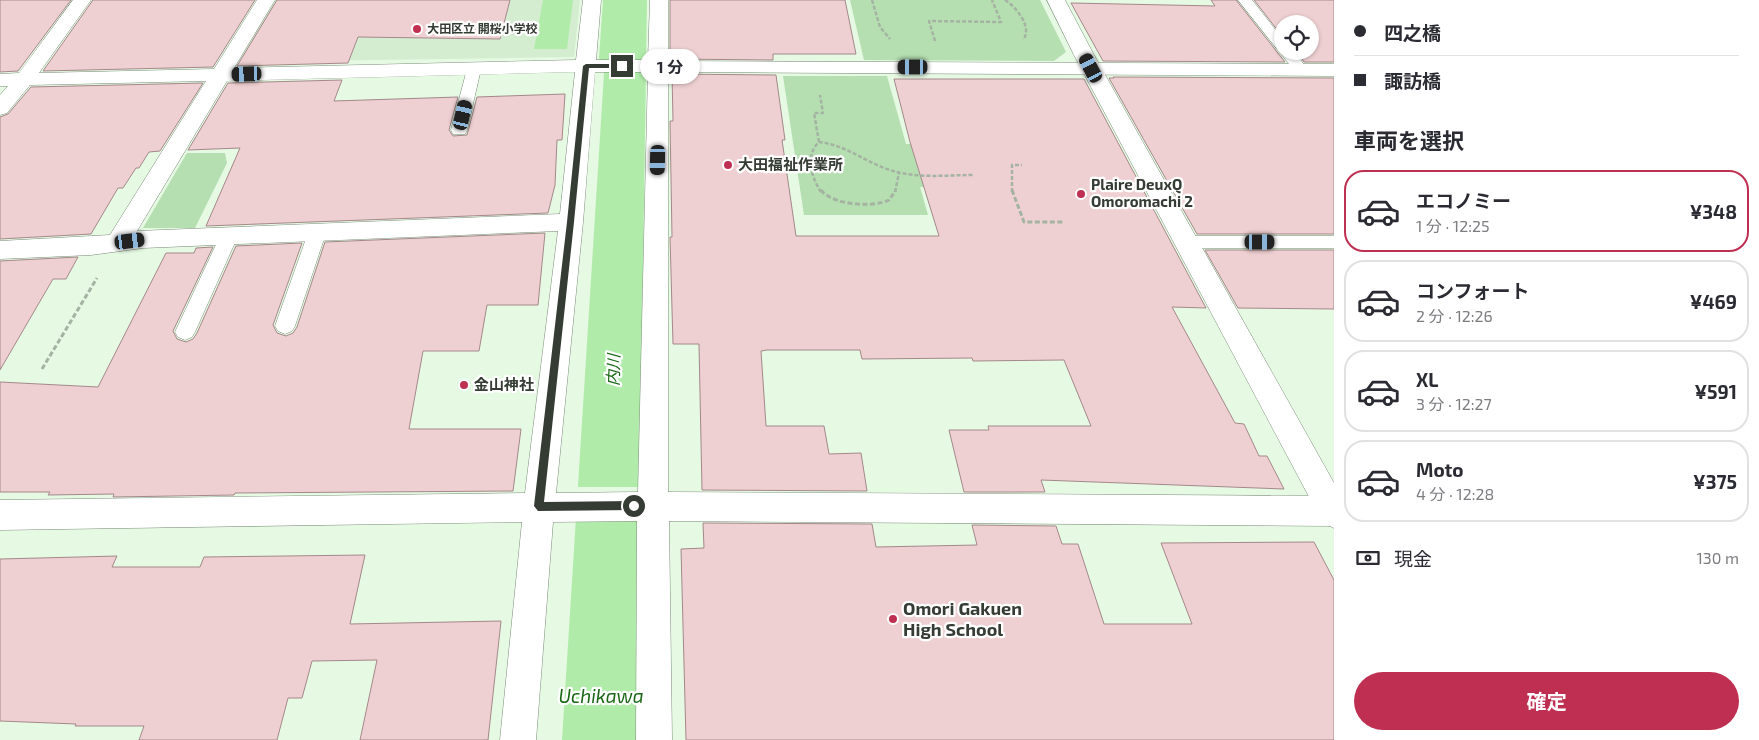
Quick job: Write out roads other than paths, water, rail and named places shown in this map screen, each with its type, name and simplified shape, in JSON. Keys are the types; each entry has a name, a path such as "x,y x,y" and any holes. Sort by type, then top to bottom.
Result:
{"street":[{"path":"0,108 24,80 82,0"},
{"path":"117,243 266,0"},
{"path":"518,740 538,506 571,222 592,0"},
{"path":"654,740 653,506 658,0"},
{"path":"0,516 538,506 1334,512 1091,68 1056,0"},
{"path":"0,80 586,66 1334,70"},
{"path":"0,250 91,246 143,240 571,222"}],"lane":[{"path":"1245,0 1274,36"},
{"path":"1294,60 1302,70"},
{"path":"459,130 474,69"},
{"path":"285,326 317,233"},
{"path":"185,332 229,236"},
{"path":"1186,242 1334,242"}],"water":[{"path":"543,0 573,0 567,49 534,49"},
{"name":"Uchikawa","path":"603,0 647,0 636,740 562,740 604,73 599,58"}],"place":[{"name":"大田区立 開桜小学校","path":"417,29"},
{"name":"大田福祉作業所","path":"728,165"},
{"name":"Plaire DeuxQ Omoromachi 2","path":"1081,194"},
{"name":"金山神社","path":"464,385"},
{"name":"Omori Gakuen High School","path":"893,619"}],"water label":[{"name":"内川","path":"613,370"}]}
